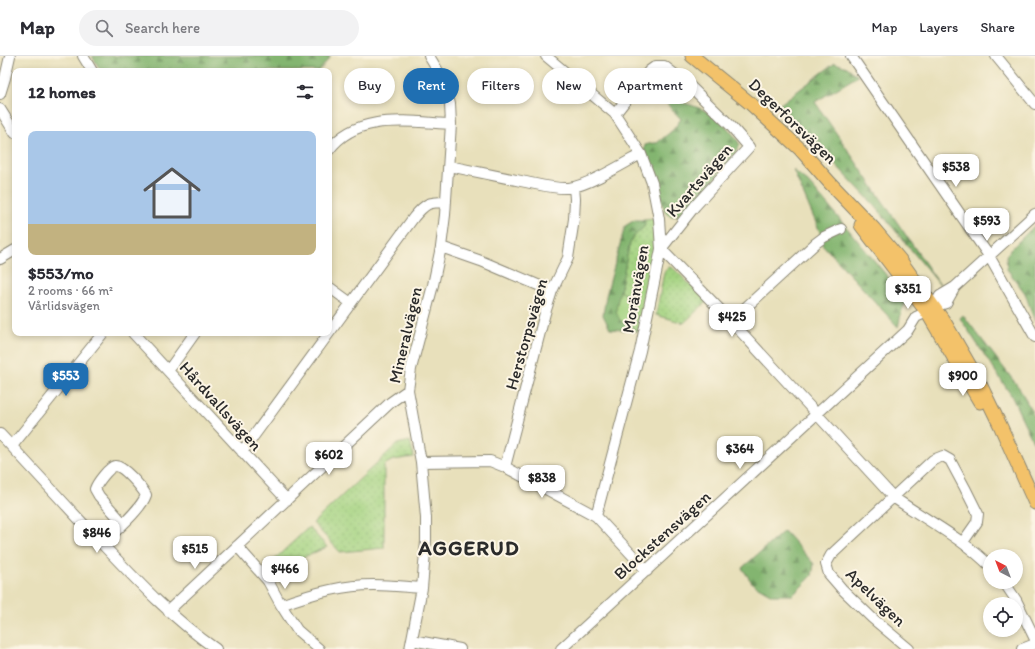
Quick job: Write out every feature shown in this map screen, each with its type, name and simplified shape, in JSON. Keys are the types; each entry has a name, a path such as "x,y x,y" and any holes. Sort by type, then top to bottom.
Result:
{"main road":[{"name":"Degerforsvägen","path":"692,56 735,90 800,149 830,183 952,336 978,380 1000,424 1035,503"}],"street":[{"path":"0,94 10,56"},
{"path":"83,56 90,68"},
{"name":"Mineralvägen","path":"411,644 422,588 426,541 426,518 421,462 408,390 411,370 433,285 441,247 445,216 451,124 450,104 446,86 428,56"},
{"name":"Moränvägen","path":"546,56 615,114 641,154 652,183 659,219 661,250 640,351 596,516"},
{"path":"851,56 989,256 1035,337"},
{"path":"996,56 1035,104"},
{"name":"Kvartsvägen","path":"615,114 649,71 656,66 664,66 690,87 730,125 749,147 695,206 661,250"},
{"path":"0,109 12,128"},
{"path":"332,146 338,139 350,131 373,123 404,122 451,124"},
{"path":"449,166 556,188 582,184 615,169 641,154"},
{"name":"Herstorpsvägen","path":"505,467 552,291 568,258 571,246 575,199 574,186"},
{"path":"332,329 423,206 432,202 446,202"},
{"name":"Blockstensvägen","path":"561,649 908,330 916,317 930,310 940,296 955,287 1035,214"},
{"path":"731,321 812,247 824,237 841,229"},
{"path":"441,247 552,291"},
{"path":"661,250 731,321 894,497 911,510 962,542 983,559"},
{"path":"0,259 12,252"},
{"path":"332,289 351,303"},
{"path":"12,446 101,336"},
{"name":"Hårdvallsvägen","path":"136,336 287,500"},
{"path":"168,371 193,336"},
{"path":"242,452 327,336"},
{"path":"168,611 391,402 408,390"},
{"path":"0,434 102,544 168,611 201,639 216,649"},
{"path":"894,497 933,460 943,456 950,460 978,514 977,522 962,542"},
{"path":"421,462 490,461 505,467 596,516 647,571"},
{"path":"102,544 124,523 144,502 146,495 143,489 122,468 117,466 113,467 98,482 95,489 99,496 124,523"},
{"name":"Apelvägen","path":"894,497 831,555 826,564 829,574 842,589 872,618 909,649"},
{"path":"237,546 268,581 281,606 297,630 319,649"},
{"path":"281,606 322,592 345,588 372,585 422,588"},
{"path":"1009,589 1016,600 1035,639"},
{"path":"411,644 460,649"},
{"path":"1022,649 1035,644"}],"green space":[{"path":"92,56 331,56 321,68 99,68"},
{"path":"835,63 847,67 858,76 815,102 940,285 876,207 779,105"},
{"path":"667,104 686,104 700,108 709,113 726,126 740,145 720,173 700,196 682,213 676,216 670,216 665,212 652,166 644,150 645,145 657,143 673,130 681,119"},
{"path":"793,170 808,182 907,300 902,310 898,327 822,244 820,232"},
{"path":"654,219 655,233 651,275 639,331 635,331 631,323 634,310 627,295 620,291 624,266 633,237 644,226 644,220"},
{"path":"635,220 644,220 645,226 633,237 629,246 616,311 624,324 631,323 635,331 610,329 603,315 606,296 625,226"},
{"path":"1035,225 1035,322 1025,293 1007,269 1006,256"},
{"path":"669,267 673,268 707,301 684,323 656,315 664,272"},
{"path":"620,291 629,298 633,304 631,323 624,324 618,316 616,309"},
{"path":"963,315 1020,389 1035,418 1035,446 1011,395 960,318"},
{"path":"410,441 414,457 393,460 384,465 384,548 340,552 313,523 397,444"},
{"path":"309,527 327,547 270,572 266,567"},
{"path":"784,531 814,564 812,576 793,595 772,595 753,584 742,568"}],"district":[{"name":"AGGERUD","path":"469,547"}]}
